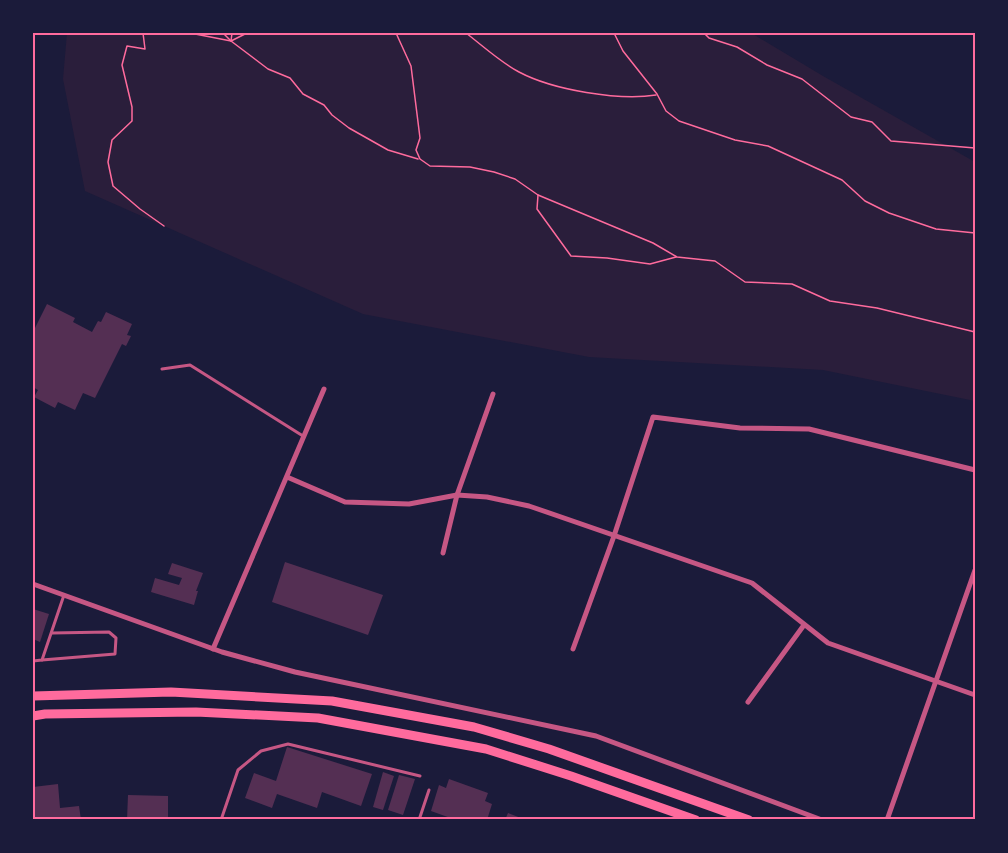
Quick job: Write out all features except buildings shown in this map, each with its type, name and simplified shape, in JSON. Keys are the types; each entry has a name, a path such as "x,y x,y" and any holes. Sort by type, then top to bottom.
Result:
{"highway":[{"path":"33,696 171,692 332,701 474,726 549,749 749,820"},
{"path":"33,716 196,712 318,718 486,749 696,820"}],"street":[{"path":"213,649 324,389"},
{"path":"443,553 457,495 493,393"},
{"path":"573,649 614,536 653,417 740,428 809,429 975,470"},
{"path":"287,477 345,502 409,504 457,495 488,497 529,506 752,583 828,643 975,695"},
{"path":"887,820 975,570"},
{"path":"33,584 213,649 295,672 596,736 822,820"},
{"path":"748,702 804,625"}],"lane":[{"path":"162,369 190,365 303,436"},
{"path":"42,660 64,595"},
{"path":"33,661 114,654 117,638 108,633 51,633"},
{"path":"221,820 238,770 261,751 288,744 420,776"},
{"path":"419,820 429,789"}],"path":[{"path":"143,33 145,48 127,46 122,65 132,107 132,121 112,140 108,162 113,186 164,226"},
{"path":"190,33 231,41 247,33"},
{"path":"223,33 268,69 290,78 303,94 324,105 332,115 349,128 388,150 420,159 430,166 470,167 515,179 538,195 653,243 677,257"},
{"path":"231,41 232,33"},
{"path":"396,33 411,66 420,138 416,150 420,159"},
{"path":"466,33 519,72 562,88 640,98 657,94"},
{"path":"614,33 623,51 657,94 666,111 679,121 735,140 768,146 842,180 865,201 889,213 936,229 975,233"},
{"path":"704,33 710,38 737,46 767,65 802,80 851,117 872,122 891,141 975,148"},
{"path":"538,195 537,209 571,256 650,264 677,257 715,261 745,282 792,284 830,301 877,308 975,332"}],"shaded area":[{"path":"67,33 751,33 975,162 975,401 823,370 589,357 363,314 85,191 63,79"}]}
